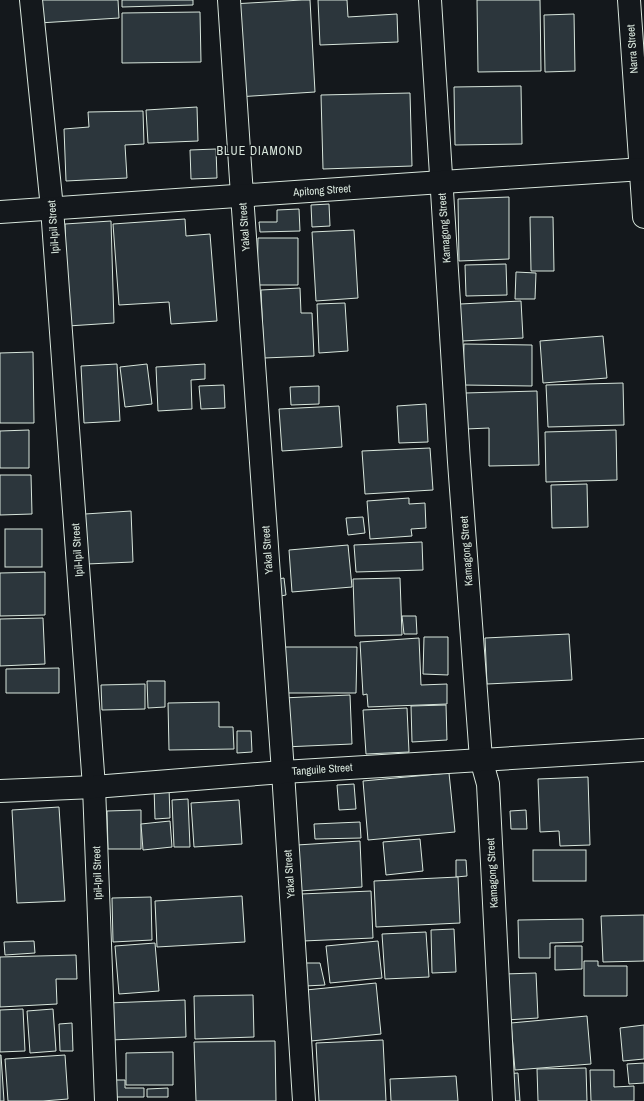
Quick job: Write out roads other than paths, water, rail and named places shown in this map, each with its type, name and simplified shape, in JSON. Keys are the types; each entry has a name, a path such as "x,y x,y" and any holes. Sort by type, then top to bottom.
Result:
{"street":[{"name":"Ipil-Ipil Street","path":"31,0 52,208 94,787 106,1101"},
{"name":"Yakal Street","path":"229,0 283,772 304,1101"},
{"name":"Kamagong Street","path":"430,0 459,462 481,759 488,784 504,1101"},
{"name":"Narra Street","path":"629,0 642,169 644,218"},
{"name":"Apitong Street","path":"0,212 642,169"},
{"name":"Tanguile Street","path":"0,791 94,787 283,772 644,750"}],"district":[{"name":"BLUE DIAMOND","path":"260,151"}]}
